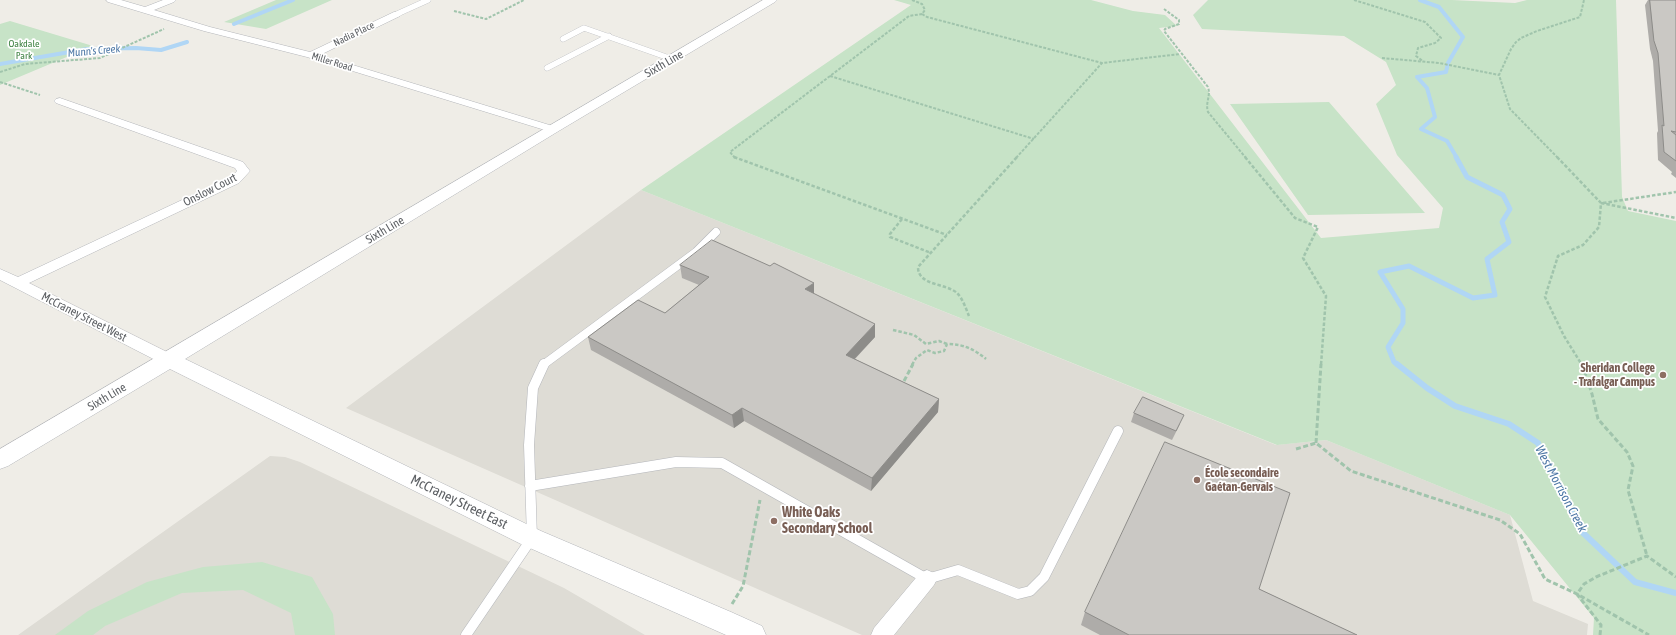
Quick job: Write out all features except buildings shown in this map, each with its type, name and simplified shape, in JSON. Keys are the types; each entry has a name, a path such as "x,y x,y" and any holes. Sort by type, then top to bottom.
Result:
{"street":[{"name":"Miller Road","path":"111,0 207,29 311,55 552,129"},
{"path":"146,10 171,0"},
{"name":"Sixth Line","path":"0,460 552,129 771,0"},
{"name":"Nadia Place","path":"311,55 397,14"},
{"name":"Onslow Court","path":"18,284 48,268 234,180 244,171 240,165 60,101"},
{"name":"McCraney Street West","path":"0,274 169,360"},
{"name":"McCraney Street East","path":"169,360 532,538 722,620 753,635"},
{"path":"881,635 927,579"}],"lane":[{"path":"397,14 428,0"},
{"path":"563,39 584,28 672,59"},
{"path":"547,68 609,36"},
{"path":"466,635 532,538 529,445 533,388 543,365 696,252 716,232"},
{"path":"530,486 676,462 722,463 927,579 958,570 1018,594 1030,592 1044,577 1118,431"}],"path":[{"path":"454,11 486,19 524,0"},
{"path":"912,0 922,4 925,10 922,14"},
{"path":"1354,0 1425,22 1441,38 1435,43 1418,48 1416,56 1424,62"},
{"path":"1584,0 1580,17 1563,24 1532,32 1516,42 1499,75 1510,109 1600,204 1676,218"},
{"path":"1164,9 1179,20 1180,24 1165,29 1164,31 1180,54 1208,87 1210,94 1206,104 1208,112 1295,218 1318,227 1303,258 1326,296 1316,443"},
{"path":"947,235 736,159 730,155 730,152 909,16 922,14 927,17 1102,63 1180,54"},
{"path":"0,72 25,64 100,58 169,27"},
{"path":"1382,58 1439,63 1499,75"},
{"path":"969,316 960,295 953,290 921,278 918,273 918,267 1102,63"},
{"path":"830,76 1034,139"},
{"path":"0,82 40,95"},
{"path":"1600,204 1676,192"},
{"path":"1600,204 1600,227 1583,245 1558,256 1545,297 1564,336 1583,366 1598,419 1627,452 1633,466 1628,490 1647,556 1676,576"},
{"path":"902,219 890,234 890,237 931,253"},
{"path":"893,330 914,335 926,344 927,350"},
{"path":"926,344 939,340 944,341 947,344 962,344 979,353 986,359"},
{"path":"927,350 935,353 944,351 947,344"},
{"path":"904,381 916,358 927,350"},
{"path":"1296,449 1316,443"},
{"path":"1316,443 1351,471 1500,520 1520,534 1546,579 1577,594 1649,635"},
{"path":"722,620 743,586 750,560 762,485"},
{"path":"1577,594 1584,584 1596,577 1647,556"},
{"path":"1577,594 1601,625 1600,635"}],"shaded area":[{"path":"641,190 1276,445 1326,440 1510,515 1533,601 1588,624 1587,635 862,635 346,408"},
{"path":"270,456 285,457 300,462 564,588 645,635 18,635"}],"green space":[{"path":"276,0 332,0 266,29 224,22"},
{"path":"894,0 1091,0 1133,11 1165,15 1177,26 1159,28 1321,238 1439,228 1443,208 1397,155 1376,104 1396,85 1386,62 1344,36 1202,29 1193,15 1208,0 1452,0 1515,3 1527,0 1616,0 1622,197 1628,211 1676,221 1676,635 1593,635 1594,618 1510,515 1326,440 1277,445 641,190 911,5"},
{"name":"Oakdale Park","path":"10,21 93,46 0,85 0,24"},
{"path":"1329,102 1425,213 1308,215 1230,104"},
{"path":"262,562 312,577 333,614 335,635 295,635 291,613 243,590 182,593 105,626 93,635 55,635 88,611 147,582 203,567"}],"waterway":[{"name":"Munn's Creek","path":"234,24 293,0"},
{"name":"West Morrison Creek","path":"1420,0 1439,7 1463,37 1448,63 1446,72 1417,77 1427,88 1435,117 1421,129 1447,141 1457,158"},
{"name":"Munn's Creek","path":"0,64 87,49 136,48 161,50 187,42"},
{"name":"West Morrison Creek","path":"1398,365 1394,362 1388,347 1403,323 1403,309 1380,272 1409,266 1473,298 1495,295 1487,259 1509,242 1502,222 1510,209 1503,195 1467,177 1456,157"},
{"name":"West Morrison Creek","path":"1397,364 1427,388 1455,406 1509,424 1538,443 1580,530 1635,582 1676,593"}],"place":[{"name":"Sheridan College - Trafalgar Campus","path":"1663,375"},
{"name":"École secondaire Gaétan-Gervais","path":"1197,480"},
{"name":"White Oaks Secondary School","path":"774,521"}]}
